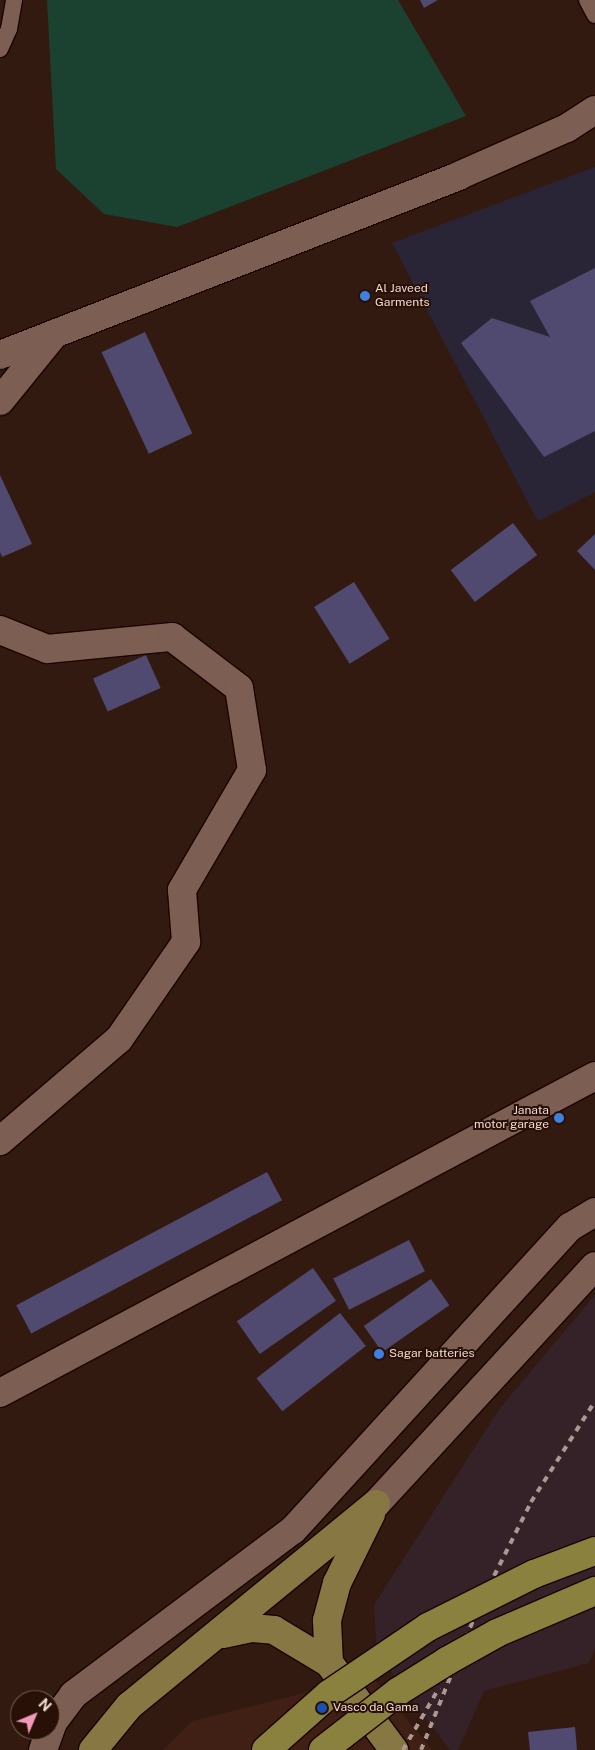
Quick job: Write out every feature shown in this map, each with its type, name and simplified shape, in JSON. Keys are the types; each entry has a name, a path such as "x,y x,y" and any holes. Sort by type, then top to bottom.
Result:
{"highway":[{"path":"266,1750 329,1694 428,1627 534,1574 595,1551"},
{"path":"323,1750 399,1691 448,1661 506,1629 595,1591"}],"main road":[{"path":"94,1750 129,1706 223,1634 376,1504"},
{"path":"329,1663 327,1621 337,1583 376,1504"},
{"path":"223,1634 252,1628 274,1630 329,1663 394,1750"}],"street":[{"path":"0,355 52,337 458,176 567,128 595,110"},
{"path":"0,401 52,337"},
{"path":"0,630 47,649 172,637 239,688 252,770 182,890 186,942 119,1039 0,1141"},
{"path":"0,1393 595,1076"},
{"path":"43,1750 53,1722 73,1695 293,1530 570,1227 595,1212"},
{"path":"376,1504 595,1266"}],"lane":[{"path":"0,49 10,29 14,0"},
{"path":"587,0 595,15"}],"shaded area":[{"path":"595,167 595,492 538,521 392,243"},
{"path":"595,1295 595,1648 589,1663 484,1691 458,1750 450,1750 377,1653 374,1605 500,1408"},
{"name":"Vasco da Gama","path":"364,1667 432,1750 163,1750 192,1721 301,1694"}],"green space":[{"path":"47,0 398,0 466,116 177,227 104,214 56,169"}],"building":[{"path":"420,0 438,0 424,8"},
{"path":"595,268 595,431 544,457 461,343 492,318 550,337 530,301"},
{"path":"145,332 192,434 149,454 101,352"},
{"path":"0,475 32,544 2,557 0,552"},
{"path":"513,523 537,555 475,602 451,570"},
{"path":"595,534 595,570 577,551"},
{"path":"354,582 390,639 350,664 314,607"},
{"path":"146,655 161,688 108,711 93,679"},
{"path":"267,1172 282,1200 31,1334 16,1305"},
{"path":"409,1240 425,1271 349,1310 333,1279"},
{"path":"313,1268 336,1301 260,1354 237,1321"},
{"path":"431,1279 449,1305 382,1352 364,1326"},
{"path":"340,1313 366,1346 282,1411 256,1378"},
{"path":"575,1727 577,1750 530,1750 528,1732"}],"railway":[{"path":"421,1750 478,1608 531,1502 595,1401"},
{"path":"403,1750 439,1688"}],"place":[{"name":"Al Javeed Garments","path":"365,296"},
{"name":"Janata motor garage","path":"559,1118"},
{"name":"Sagar batteries","path":"379,1354"},
{"name":"Vasco da Gama","path":"322,1708"}]}
